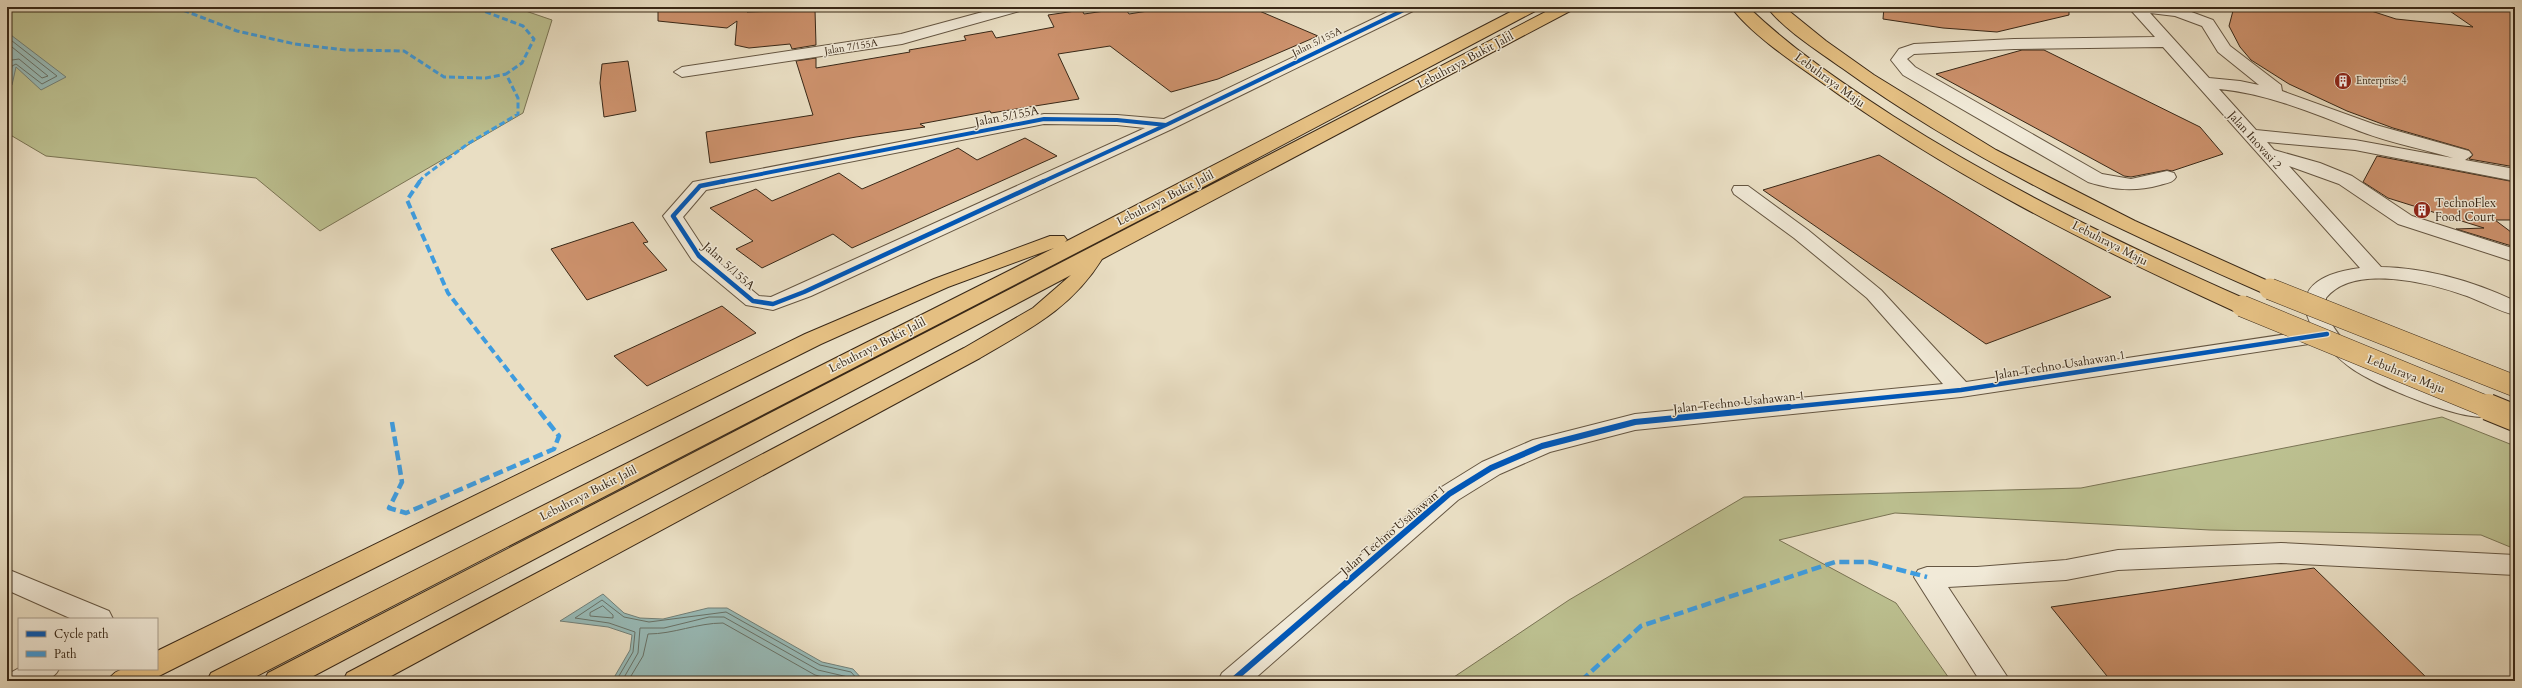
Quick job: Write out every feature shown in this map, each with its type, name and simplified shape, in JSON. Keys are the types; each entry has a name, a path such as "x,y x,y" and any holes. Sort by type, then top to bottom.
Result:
{"highway":[{"name":"Lebuhraya Bukit Jalil","path":"278,681 979,304 1162,201 1532,7"},
{"name":"Lebuhraya Bukit Jalil","path":"221,681 979,304 1094,255 1567,7"},
{"name":"Lebuhraya Maju","path":"1739,7 1789,50 1898,127 2054,215 2229,300 2515,416"},
{"name":"Lebuhraya Maju","path":"1774,7 1848,65 1926,117 1994,158 2075,200 2270,289 2515,386"},
{"path":"158,664 813,339 941,283 1162,201"},
{"path":"357,681 972,353 1041,313 1079,280 1094,255"},
{"path":"122,681 144,670"}],"street":[{"name":"Jalan 7/155A","path":"682,72 902,39 1018,7"},
{"name":"Jalan 5/155A","path":"1166,126 1091,119 1044,119 700,186 673,216 699,256 753,301 773,304 804,292 1166,126 1410,7"},
{"path":"2136,7 2178,12 2208,23 2212,27 2217,40 2234,59 2256,76 2291,98"},
{"name":"Jalan Inovasi 2","path":"2136,7 2375,273"},
{"path":"2054,49 2156,30"},
{"path":"1936,77 1921,66 1920,60 1928,56 1951,52 2014,44"},
{"path":"2167,177 2138,185 2124,186 2095,178 1909,71 1899,60 1900,55 1905,51 1914,49 2014,44 2054,49 2102,50 2149,54 2190,67"},
{"path":"2054,49 2170,45"},
{"path":"2102,50 2170,45"},
{"path":"2204,83 2240,86 2291,98 2370,129 2463,155"},
{"path":"1091,119 1113,140 1108,152"},
{"path":"2250,134 2355,145 2515,175"},
{"path":"2267,153 2342,180 2354,186 2390,213 2405,220 2515,256"},
{"path":"1741,190 1801,234 1874,294 1961,390"},
{"path":"2515,309 2454,285 2426,279 2375,273 2346,276 2326,285 2315,298 2316,315 2327,334 2348,354 2370,369 2411,390 2449,403 2515,416"},
{"name":"Jalan Techno Usahawan 1","path":"1232,681 1449,494 1491,468 1542,446 1635,422 1961,390 2327,334"},
{"path":"1996,681 1927,577 1977,576 2066,570 2118,560 2281,553 2515,565"},
{"path":"7,579 97,618"},
{"path":"20,681 43,670"}],"green space":[{"path":"7,7 514,7 552,20 523,113 320,231 256,178 46,156 7,133"},
{"path":"2442,417 2515,446 2515,549 2481,535 2210,530 1895,513 1779,540 1896,603 1951,681 1448,681 1569,600 1744,497 2081,488"}],"water":[{"path":"7,32 66,77 41,90 16,67 12,85 7,81"},
{"path":"603,594 624,613 640,618 663,619 708,608 727,608 822,662 853,669 864,681 612,681 630,650 632,635 608,627 560,621"}],"building":[{"path":"658,7 753,7 747,12 815,10 816,45 792,49 790,44 749,48 735,45 737,21 727,28 658,21"},
{"path":"1173,7 1250,7 1318,36 1218,79 1171,92 1110,46 1058,54 1079,99 991,113 990,111 920,124 925,127 856,137 710,163 706,132 813,115 796,61 816,58 816,68 910,52 909,50 966,40 964,36 992,31 996,38 1054,27 1048,15 1082,10 1084,14 1125,8 1129,14"},
{"path":"1884,7 2069,7 2069,15 1997,32 1943,28 1883,19"},
{"path":"2234,7 2359,7 2396,19 2473,27 2444,7 2501,7 2515,11 2515,167 2469,159 2473,155 2469,150 2393,128 2347,111 2289,84 2251,60 2240,47 2229,26"},
{"path":"2022,50 2044,50 2200,127 2223,154 2172,171 2167,170 2131,177 2124,176 1936,74"},
{"path":"628,61 636,111 604,117 600,83 602,64"},
{"path":"1025,138 1057,156 852,248 833,234 762,268 736,249 753,241 710,208 756,189 772,201 839,173 862,189 958,148 977,160"},
{"path":"1879,155 2111,297 1986,344 1763,190"},
{"path":"2377,156 2515,182 2515,220 2495,220 2515,235 2515,247 2456,229 2484,228 2388,198 2363,182"},
{"path":"633,222 648,242 643,243 667,270 587,300 551,249"},
{"path":"722,306 756,333 647,386 614,356"},
{"path":"2314,568 2430,681 2111,681 2051,607"}],"marked path":[{"path":"175,7 237,31 295,44 345,50 404,51 444,77 486,78 506,74"},
{"path":"392,422 402,482 389,508 406,513 537,458 554,449 559,436 448,293 407,200 423,177 469,143 518,114 518,98 506,74 522,63 534,39 523,26 473,7"},
{"path":"1581,681 1641,626 1835,562 1870,562 1927,577"}],"cycle path":[{"path":"1166,125 1117,120 1044,119 700,186 673,216 699,256 753,301 773,304 804,292 1166,125 1410,7"},
{"path":"1232,681 1449,494 1491,468 1542,446 1635,422 1961,390 2327,334"}],"place":[{"name":"Enterprise 4","path":"2343,81"},
{"name":"TechnoFlex Food Court","path":"2422,210"}]}
